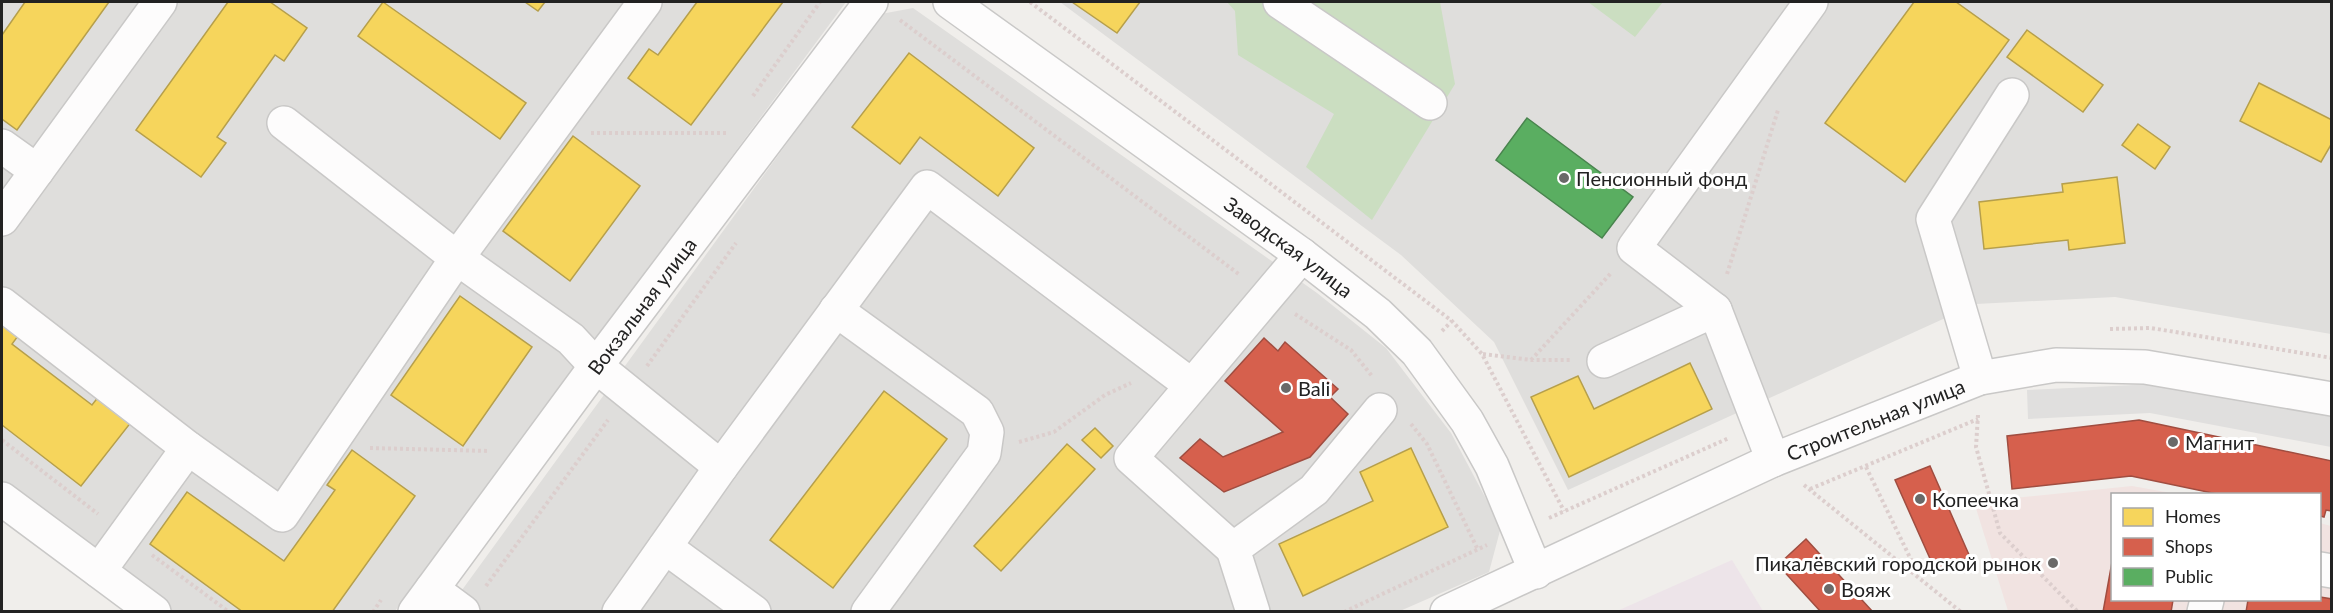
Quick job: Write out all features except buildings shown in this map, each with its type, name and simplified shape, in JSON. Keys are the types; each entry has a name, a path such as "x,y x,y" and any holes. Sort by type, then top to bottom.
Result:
{"street":[{"path":"2,219 160,2"},
{"path":"2,304 188,448 282,515 457,258 645,2"},
{"name":"Вокзальная улица","path":"424,600 596,366 871,2"},
{"name":"Заводская улица","path":"950,2 1302,255 1378,314 1417,352 1467,421 1492,466 1536,572"},
{"path":"1280,2 1430,103"},
{"path":"1773,460 1715,309 1635,248 1811,2"},
{"path":"1980,378 1933,219 2012,95"},
{"path":"284,123 457,258 571,339 596,366 721,467"},
{"path":"2,146 37,171"},
{"path":"619,612 721,467 927,187 1179,376"},
{"path":"1254,612 1233,549 1131,458 1179,376 1266,295 1302,255"},
{"path":"1605,361 1715,309"},
{"path":"836,310 977,412 987,432 984,453 868,612"},
{"name":"Строительная улица","path":"1447,612 1773,460 1980,378 2055,365 2145,367 2331,399"},
{"path":"1233,549 1314,490 1394,415"},
{"path":"99,571 188,448"},
{"path":"2,499 154,612"},
{"path":"665,547 754,612"},
{"path":"424,600 472,602"}],"path":[{"path":"891,28 904,10"},
{"path":"898,18 1266,295 1351,350 1373,377"},
{"path":"1715,309 1773,135 1780,100"},
{"path":"549,133 727,133"},
{"path":"472,602 739,239"},
{"path":"1530,360 1635,248"},
{"path":"1482,354 1530,360 1605,361"},
{"path":"984,453 1054,432 1105,395 1179,376"},
{"path":"1980,378 1976,447 2000,533 2078,612"},
{"path":"1394,415 1428,444 1478,550"},
{"path":"1810,489 1978,419"},
{"path":"329,446 489,452"},
{"path":"1773,460 1961,612"},
{"path":"1866,466 1920,577"}],"shaded area":[{"path":"2,2 846,2 395,611 171,611 2,486"},
{"path":"1060,2 2331,2 2331,334 2115,297 1976,304 1568,490 1494,342 1401,255"},
{"path":"913,8 1317,293 1386,348 1451,433 1501,527 1489,572 1400,611 446,612 881,14"},
{"path":"2156,384 2331,415 2331,447 2150,413 2028,419 2027,390"},
{"name":"Пикалёвский городской рынок","path":"2132,486 2171,493 2111,493 2111,601 2321,601 2321,523 2331,526 2331,611 2008,611 1974,502"},
{"path":"1732,560 1763,611 1617,611"}],"green space":[{"path":"1227,2 1440,2 1455,84 1372,220 1306,167 1334,114 1238,55 1235,11"},
{"path":"1588,2 1663,2 1635,37"}],"place":[{"name":"Пенсионный фонд","path":"1564,178"},
{"name":"Bali","path":"1286,388"},
{"name":"Магнит","path":"2173,442"},
{"name":"Копеечка","path":"1920,499"},
{"name":"Пикалёвский городской рынок","path":"2053,563"},
{"name":"Вояж","path":"1829,589"}]}
